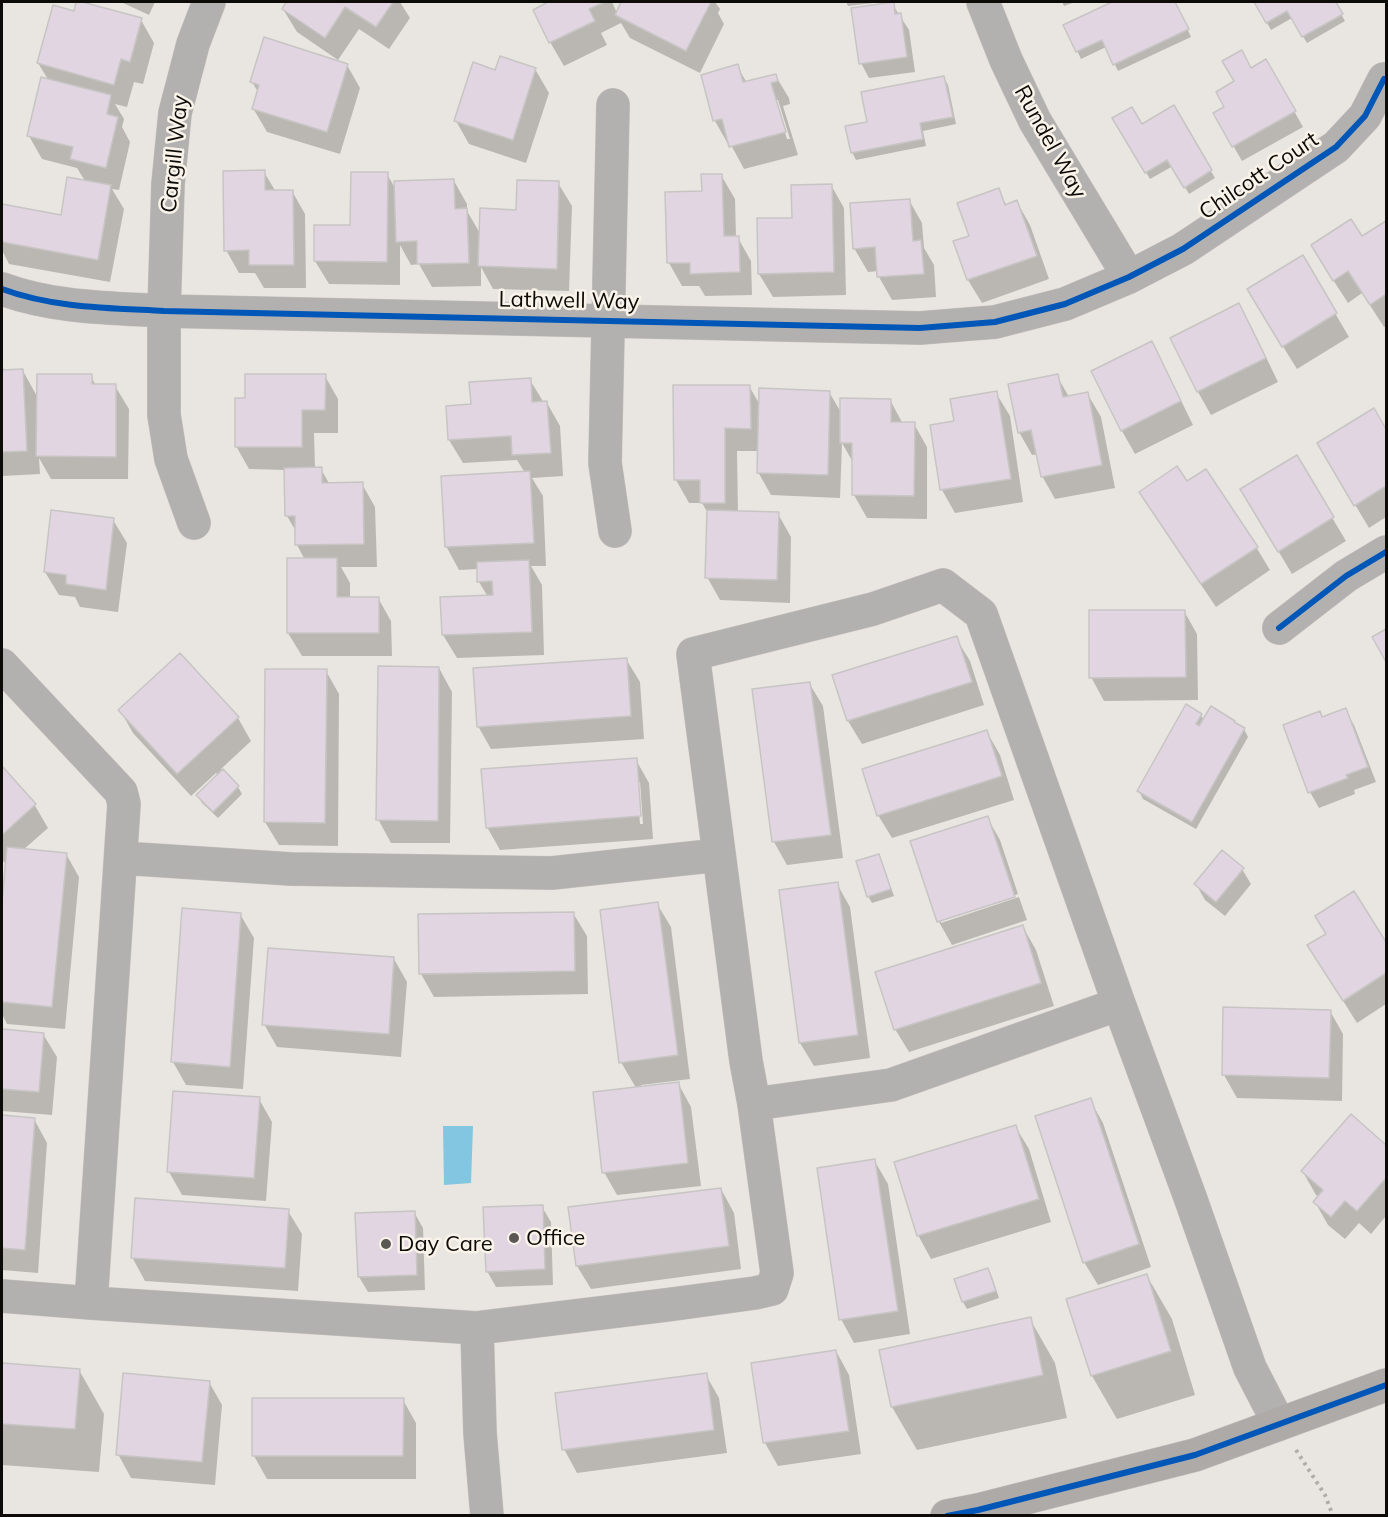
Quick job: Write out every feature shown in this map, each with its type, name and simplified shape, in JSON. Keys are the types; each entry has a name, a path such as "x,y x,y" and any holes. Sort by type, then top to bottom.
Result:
{"main road":[{"path":"947,1515 978,1510 1195,1455 1386,1385"}],"street":[{"name":"Cargill Way","path":"194,523 171,459 164,415 164,311 168,184 176,113 193,44 209,2"},
{"name":"Rundel Way","path":"983,2 1006,60 1035,121 1129,276"},
{"name":"Chilcott Court","path":"1129,276 1183,249 1336,147 1365,116 1384,79"},
{"path":"613,105 605,463 615,531"},
{"name":"Lathwell Way","path":"2,290 80,306 164,311 920,328 995,322 1065,304 1129,276"},
{"path":"1279,628 1346,576 1386,552"},
{"path":"2,1296 477,1328 666,1305 772,1289 777,1273 754,1104 746,1062 693,654 873,609 944,585 981,614 1250,1368 1279,1424"},
{"path":"2,665 121,792 124,804 91,1303"},
{"path":"121,858 291,868 552,873 719,855"},
{"path":"754,1104 891,1085 1119,1004"},
{"path":"477,1328 480,1433 488,1515"}],"path":[{"path":"1279,1424 1325,1494 1333,1515"}],"water":[{"path":"443,1126 473,1126 471,1183 444,1185"}],"building":[{"path":"76,2 142,18 130,62 121,59 114,85 37,63 53,5 74,11"},
{"path":"286,2 393,2 376,27 345,7 325,38 282,9"},
{"path":"545,2 605,2 589,9 595,21 549,43 533,10"},
{"path":"621,2 711,2 686,51 615,15"},
{"path":"894,2 895,14 901,13 907,57 859,64 851,8"},
{"path":"1112,2 1175,2 1189,29 1113,65 1102,40 1076,52 1063,25"},
{"path":"1254,2 1336,2 1343,14 1302,37 1287,11 1266,23"},
{"path":"264,37 348,64 327,132 252,109 259,85 250,82"},
{"path":"1242,50 1251,68 1266,59 1296,111 1232,147 1213,113 1224,107 1216,92 1234,81 1222,61"},
{"path":"500,56 536,68 513,140 454,121 473,62 495,70"},
{"path":"738,64 743,82 776,74 778,81 771,83 786,132 729,147 722,119 713,121 701,75"},
{"path":"944,76 953,117 920,123 923,139 851,153 845,126 867,122 861,92"},
{"path":"41,77 111,95 107,114 118,117 106,168 70,159 73,147 27,136"},
{"path":"1174,105 1212,170 1184,188 1167,160 1145,173 1112,118 1132,107 1142,124"},
{"path":"265,170 265,190 293,190 294,265 249,265 249,250 224,251 223,171"},
{"path":"351,172 388,172 387,262 314,261 314,225 350,225"},
{"path":"701,174 722,174 724,236 739,236 740,272 690,274 690,263 667,263 665,192 702,191"},
{"path":"67,177 111,185 98,260 2,242 2,204 61,215"},
{"path":"454,179 455,209 467,208 469,263 417,264 417,241 396,242 394,181"},
{"path":"517,180 559,181 557,269 478,266 480,208 516,210"},
{"path":"832,184 834,272 758,274 757,218 792,218 791,185"},
{"path":"999,188 1005,205 1017,200 1037,256 967,280 953,241 969,236 957,203"},
{"path":"910,199 913,241 921,240 924,274 877,277 875,247 853,249 850,203"},
{"path":"1351,219 1362,236 1386,221 1386,294 1370,305 1348,271 1333,281 1311,245"},
{"path":"1303,255 1337,313 1282,347 1247,289"},
{"path":"1239,303 1266,358 1197,392 1170,338"},
{"path":"1152,341 1181,401 1121,431 1091,371"},
{"path":"23,369 27,451 2,452 2,370"},
{"path":"37,374 92,374 92,384 116,384 116,457 36,456"},
{"path":"245,374 326,374 325,410 302,410 302,447 235,447 235,398 245,398"},
{"path":"1058,374 1063,397 1088,392 1102,465 1041,477 1031,430 1018,433 1008,384"},
{"path":"531,378 532,402 547,401 551,453 512,455 511,436 448,440 446,406 471,404 469,382"},
{"path":"673,385 750,385 751,429 725,428 725,503 700,503 700,480 674,480"},
{"path":"759,388 830,391 828,475 757,473"},
{"path":"997,391 1011,479 940,490 930,425 954,421 950,399"},
{"path":"840,398 891,399 891,422 915,422 914,496 852,495 852,443 840,443"},
{"path":"1374,408 1386,429 1386,486 1354,506 1317,443"},
{"path":"1297,455 1334,517 1278,552 1240,489"},
{"path":"1177,466 1187,481 1206,469 1258,547 1201,584 1139,492"},
{"path":"322,467 322,483 363,482 364,544 295,545 295,516 285,516 284,468"},
{"path":"530,471 534,543 445,547 441,476"},
{"path":"51,510 114,518 106,590 66,584 66,575 44,572"},
{"path":"707,510 779,512 777,580 705,578"},
{"path":"287,558 337,558 337,597 379,597 379,633 287,633"},
{"path":"529,560 532,632 442,635 440,597 493,595 492,581 477,582 477,562"},
{"path":"1089,610 1185,610 1186,677 1089,678"},
{"path":"1386,629 1386,662 1372,637"},
{"path":"957,636 972,682 847,721 832,675"},
{"path":"180,653 239,717 177,774 118,710"},
{"path":"627,658 631,716 477,727 473,668"},
{"path":"378,666 439,667 438,821 376,820"},
{"path":"265,669 327,669 325,823 264,822"},
{"path":"810,682 831,835 772,842 752,689"},
{"path":"1186,704 1202,714 1196,724 1199,726 1211,706 1245,728 1192,822 1137,791"},
{"path":"1346,708 1368,767 1346,775 1348,778 1308,793 1283,725 1320,711 1322,717"},
{"path":"987,730 1002,776 877,816 862,769"},
{"path":"637,758 641,816 486,828 481,769"},
{"path":"2,766 36,804 2,835"},
{"path":"223,769 239,786 213,812 196,795"},
{"path":"988,816 1015,897 937,922 910,841"},
{"path":"7,847 67,853 52,1007 2,1002 2,902"},
{"path":"1222,850 1244,868 1216,902 1194,884"},
{"path":"879,854 891,889 867,897 856,861"},
{"path":"838,882 858,1035 799,1043 779,890"},
{"path":"1354,891 1386,942 1386,973 1343,1001 1307,945 1326,934 1315,916"},
{"path":"658,902 678,1055 619,1063 600,910"},
{"path":"182,908 241,913 230,1067 171,1062"},
{"path":"574,912 575,971 419,974 418,914"},
{"path":"1023,925 1041,983 894,1030 875,972"},
{"path":"268,948 394,957 389,1034 262,1025"},
{"path":"1223,1007 1331,1010 1329,1078 1222,1075"},
{"path":"2,1029 44,1033 39,1092 2,1089"},
{"path":"679,1082 688,1163 602,1173 593,1092"},
{"path":"173,1091 260,1097 254,1178 167,1172"},
{"path":"1091,1098 1139,1244 1083,1263 1035,1116"},
{"path":"1351,1114 1386,1145 1386,1178 1357,1211 1345,1201 1331,1217 1313,1202 1323,1190 1301,1171"},
{"path":"2,1115 35,1118 25,1250 2,1248"},
{"path":"1016,1125 1039,1199 917,1236 894,1162"},
{"path":"875,1159 898,1311 839,1320 817,1168"},
{"path":"721,1188 729,1246 576,1266 568,1207"},
{"path":"135,1198 289,1209 285,1268 131,1258"},
{"name":"Office","path":"543,1205 545,1269 486,1272 483,1207"},
{"name":"Day Care","path":"415,1211 417,1275 358,1277 355,1213"},
{"path":"988,1268 996,1291 962,1302 954,1279"},
{"path":"1147,1274 1171,1351 1091,1376 1066,1299"},
{"path":"1031,1317 1043,1375 891,1407 879,1350"},
{"path":"836,1350 849,1431 763,1443 751,1363"},
{"path":"2,1363 80,1369 75,1429 2,1424"},
{"path":"123,1373 210,1381 202,1462 116,1455"},
{"path":"707,1373 714,1430 562,1450 555,1393"},
{"path":"252,1398 404,1398 403,1456 252,1456"}],"cycle path":[{"path":"2,289 61,304 164,311 920,328 995,322 1065,304 1129,277 1183,249 1336,147 1365,116 1384,79"},
{"path":"1279,628 1346,576 1386,552"},
{"path":"947,1516 1195,1455 1386,1385"}],"place":[{"name":"Office","path":"514,1238"},
{"name":"Day Care","path":"386,1244"}]}
